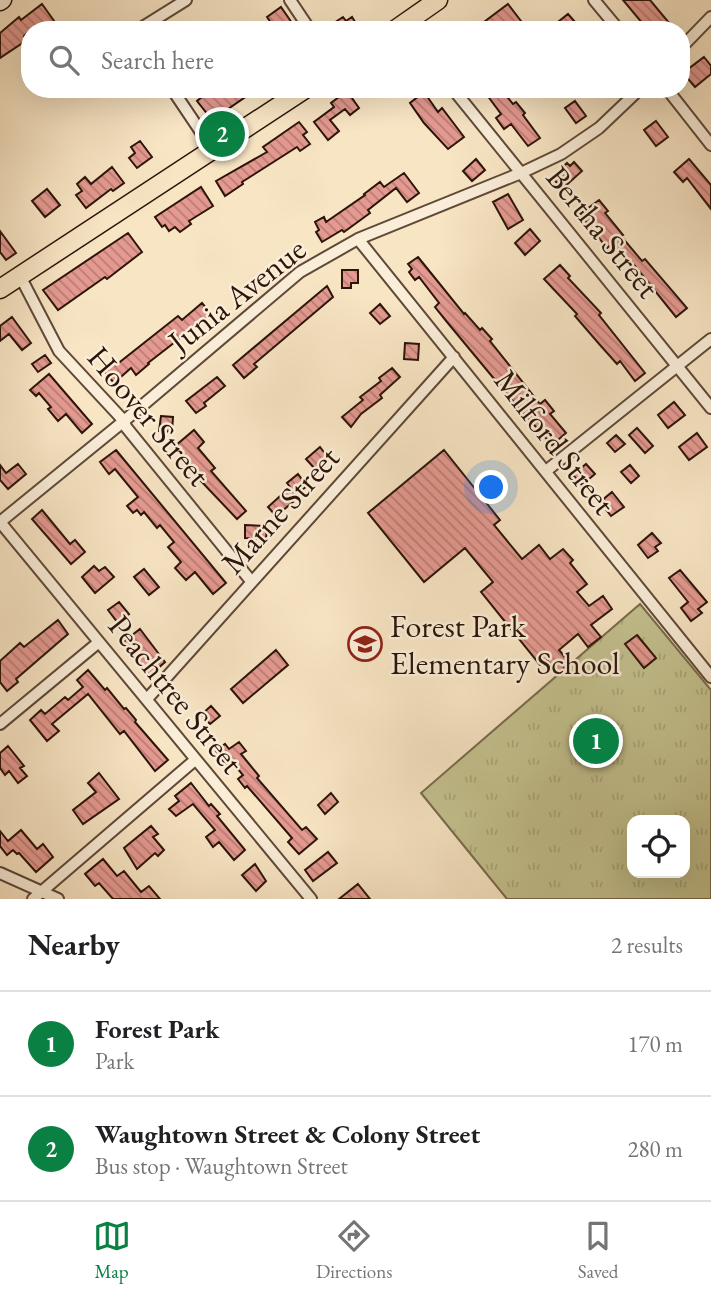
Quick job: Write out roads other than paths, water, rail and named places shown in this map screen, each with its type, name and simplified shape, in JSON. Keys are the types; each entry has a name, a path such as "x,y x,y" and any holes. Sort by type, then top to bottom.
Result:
{"main road":[{"path":"410,21 438,0"},
{"path":"0,289 292,98"}],"street":[{"path":"152,21 186,0"},
{"path":"290,0 304,21"},
{"path":"594,0 612,21"},
{"path":"690,39 711,17"},
{"path":"178,98 214,150"},
{"name":"Bertha Street","path":"460,98 711,408"},
{"name":"Junia Avenue","path":"0,522 300,272 358,239 561,154 600,128 631,98"},
{"path":"674,98 711,145"},
{"name":"Milford Street","path":"358,239 710,677"},
{"name":"Hoover Street","path":"20,276 59,351 124,421 126,427 251,581"},
{"path":"546,471 711,339"},
{"name":"Marne Street","path":"147,699 454,357"},
{"name":"Peachtree Street","path":"0,522 311,899"},
{"path":"0,724 99,642"},
{"path":"37,895 195,761"},
{"path":"0,873 37,895 58,899"}],"place":[{"name":"Waughtown Street & Colony Street","path":"222,134"},
{"name":"Forest Park Elementary School","path":"365,644"},
{"name":"Forest Park","path":"596,741"}]}
